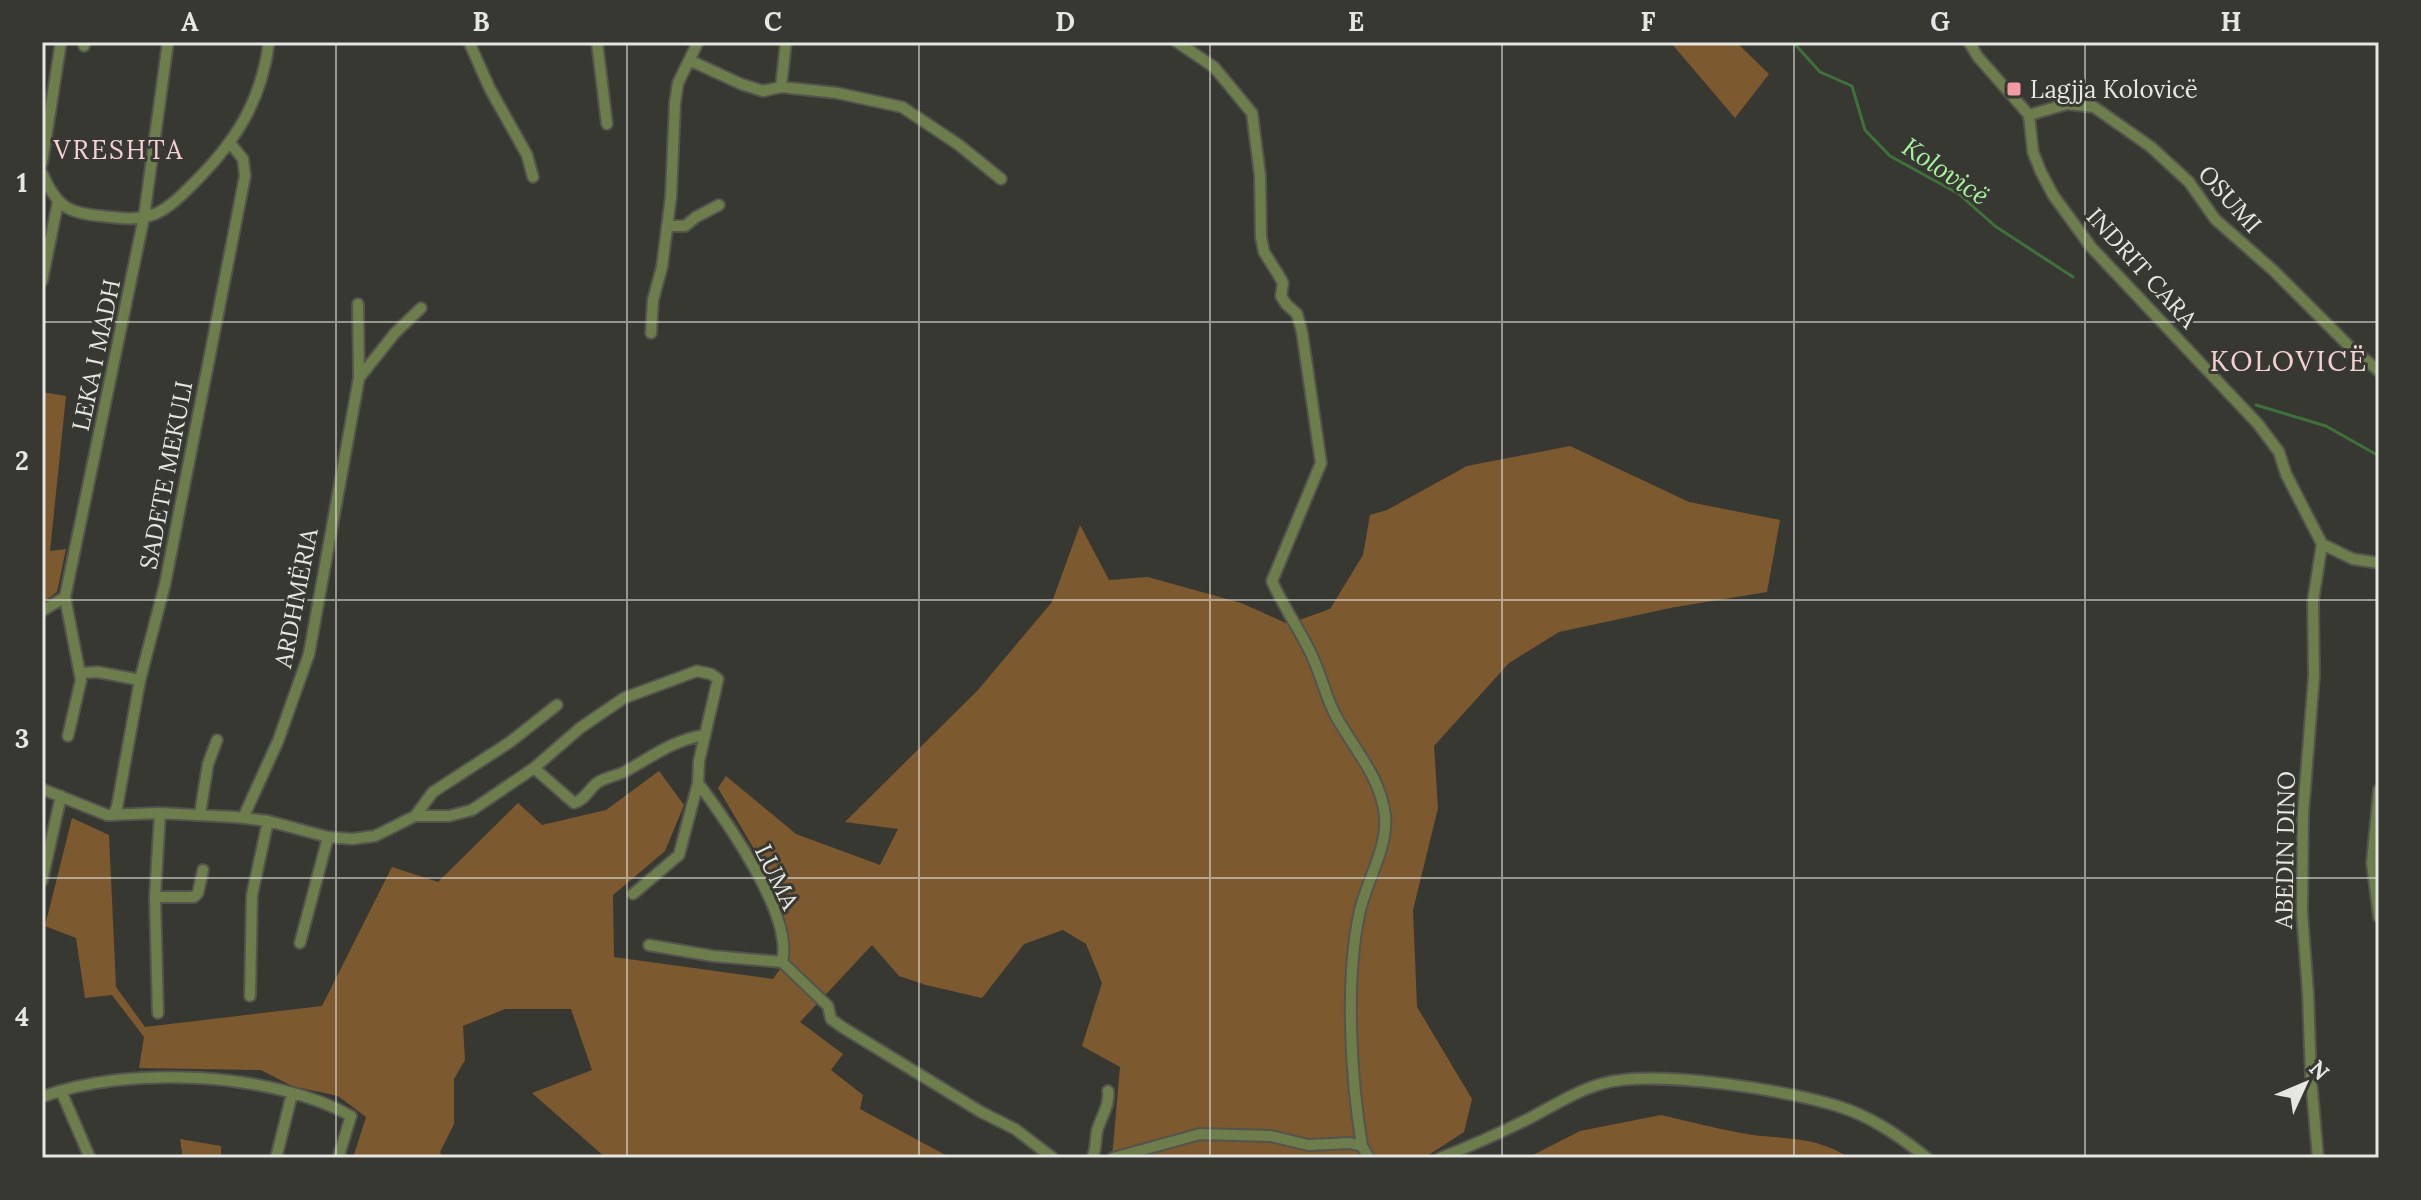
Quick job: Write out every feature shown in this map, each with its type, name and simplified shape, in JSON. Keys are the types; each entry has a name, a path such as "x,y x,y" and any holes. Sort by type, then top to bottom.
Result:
{"street":[{"path":"42,163 61,42"},
{"name":"LEKA I MADH","path":"68,736 81,680 65,597 144,217 168,42"},
{"path":"42,173 58,202 67,209 86,215 123,219 158,213 231,144 240,131 257,90 269,42"},
{"path":"469,42 490,89 527,155 533,177"},
{"path":"597,42 607,124"},
{"path":"651,333 653,300 662,267 667,226 678,83 698,42"},
{"path":"781,87 786,42"},
{"path":"1177,42 1214,67 1252,113 1260,175 1264,252 1283,283 1281,296 1297,314 1302,332 1321,463 1272,581 1313,657 1338,721 1364,759 1379,791 1384,812 1386,829 1359,916 1352,972 1356,1107 1362,1146 1369,1158"},
{"path":"1969,42 1978,57 2029,115"},
{"path":"689,60 763,91 781,87 837,93 902,107 959,145 1001,179"},
{"name":"OSUMI","path":"2029,115 2067,104 2094,107 2151,147 2189,182 2215,219 2379,371"},
{"name":"INDRIT CARA","path":"2029,115 2033,152 2053,195 2091,247 2258,424 2279,452 2286,474 2322,544"},
{"name":"SADETE MEKULI","path":"113,815 140,680 165,584 245,176 243,159 231,144"},
{"path":"42,281 58,202"},
{"path":"667,226 685,226 719,205"},
{"name":"ARDHMËRIA","path":"243,818 278,741 309,654 359,378 358,304"},
{"name":"ARDHMËRIA","path":"359,378 395,333 421,308"},
{"path":"2322,544 2353,559 2379,563"},
{"name":"ABEDIN DINO","path":"2318,1158 2302,912 2303,814 2314,676 2313,601 2322,544"},
{"path":"42,611 65,597"},
{"path":"42,789 113,815 200,814 268,821 328,837 352,839 375,836 415,816 449,816 472,810 534,768 580,728 624,698 697,671 711,674 718,679 699,761 698,783 679,855 633,894"},
{"path":"80,673 98,672 140,680"},
{"path":"415,816 433,792 510,742 557,705"},
{"path":"534,768 574,803 581,801 598,782 622,773 665,747 685,738 705,735"},
{"path":"200,814 208,764 217,740"},
{"name":"LUMA","path":"698,783 717,808 765,888 783,940 782,962"},
{"path":"2379,790 2372,863 2379,917"},
{"path":"42,881 61,796"},
{"path":"158,1013 155,897 160,813"},
{"path":"250,996 252,895 268,821"},
{"path":"300,943 328,837"},
{"path":"155,897 194,897 198,893 203,870"},
{"path":"649,945 713,956 782,962 828,1006 831,1019 842,1027 981,1112 1015,1129 1053,1158"},
{"path":"42,1097 122,1080 179,1076 210,1078 292,1094 327,1103 351,1116 340,1146 339,1155 342,1158"},
{"path":"1440,1158 1478,1144 1581,1091 1633,1078 1669,1078 1812,1099 1850,1110 1881,1125 1927,1158"},
{"path":"61,1091 90,1158"},
{"path":"1092,1158 1097,1147 1096,1135 1109,1100 1108,1091"},
{"path":"276,1158 292,1094"},
{"path":"1113,1158 1200,1134 1271,1136 1308,1145 1350,1143 1362,1146"}],"shaded area":[{"path":"1657,42 1736,42 1769,74 1735,118 1672,44"},
{"path":"42,392 66,396 50,551 66,549 57,592 42,603"},
{"path":"1570,446 1689,502 1780,520 1767,592 1675,607 1559,632 1509,663 1434,746 1438,808 1413,910 1417,1007 1472,1099 1464,1132 1424,1158 1112,1158 1120,1067 1082,1046 1102,983 1086,944 1063,930 1024,944 982,998 899,976 872,945 800,1022 843,1054 831,1070 863,1095 860,1109 951,1158 606,1158 532,1093 592,1070 571,1009 505,1009 463,1026 465,1060 454,1079 454,1124 440,1152 443,1158 353,1158 366,1117 338,1096 292,1086 261,1070 139,1068 144,1037 112,995 85,998 76,938 45,926 72,818 109,835 116,987 145,1027 322,1006 392,867 438,882 518,803 542,825 606,810 659,771 684,805 665,851 613,895 614,957 773,979 790,955 782,904 718,788 726,776 796,834 880,865 898,829 845,822 978,690 1052,602 1080,525 1109,580 1148,577 1241,603 1288,624 1330,609 1363,555 1370,515 1387,510 1467,466"},
{"path":"1661,1115 1741,1133 1809,1141 1850,1158 1527,1158 1580,1131"},
{"path":"180,1139 221,1146 221,1158 183,1158"}],"waterway":[{"name":"Kolovicë","path":"1793,42 1820,72 1852,86 1865,130 1890,156 1959,194 1995,226 2073,277"},
{"name":"Kolovicë","path":"2256,405 2326,426 2379,456"}],"place":[{"name":"Lagjja Kolovicë","path":"2014,89"}],"district":[{"name":"VRESHTA","path":"119,149"},
{"name":"KOLOVICË","path":"2289,361"}]}
